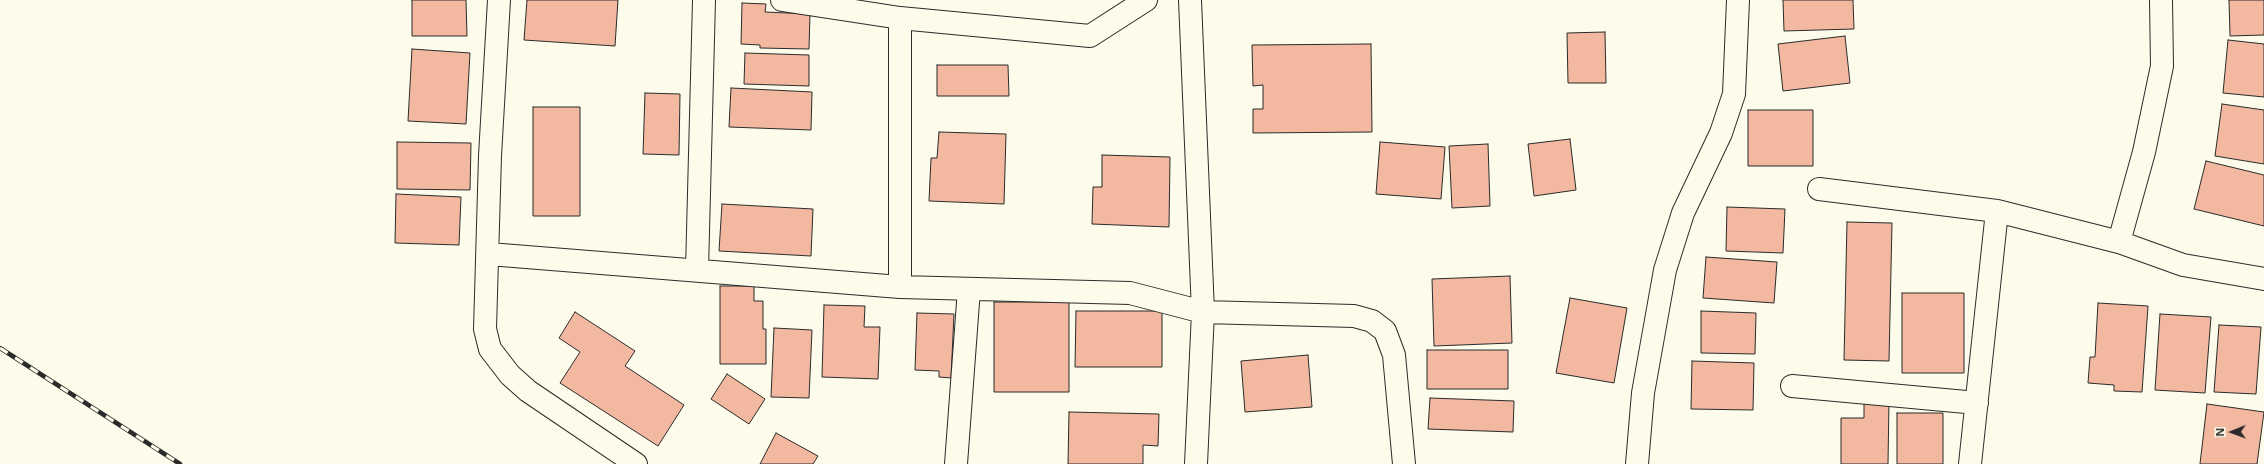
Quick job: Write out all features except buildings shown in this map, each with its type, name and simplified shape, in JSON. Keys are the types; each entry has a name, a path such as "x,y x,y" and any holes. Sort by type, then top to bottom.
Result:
{"street":[{"path":"499,0 490,156 489,254 485,329 490,349 510,374 528,391 636,464"},
{"path":"698,270 704,0"},
{"path":"782,0 900,18 1090,36 1146,0"},
{"path":"1190,0 1203,312 1196,464"},
{"path":"1637,464 1643,393 1665,270 1682,213 1720,133 1734,94 1738,0"},
{"path":"2118,242 2144,152 2162,66 2161,0"},
{"path":"900,18 900,287"},
{"path":"1819,189 1998,211 2118,242 2183,265 2264,279"},
{"path":"1970,464 1998,211"},
{"path":"489,254 900,287 1130,293 1203,312 1354,316 1372,321 1385,331 1394,354 1404,464"},
{"path":"956,464 969,289"},
{"path":"1792,386 1977,403"}],"railway":[{"path":"0,348 180,464"}]}
